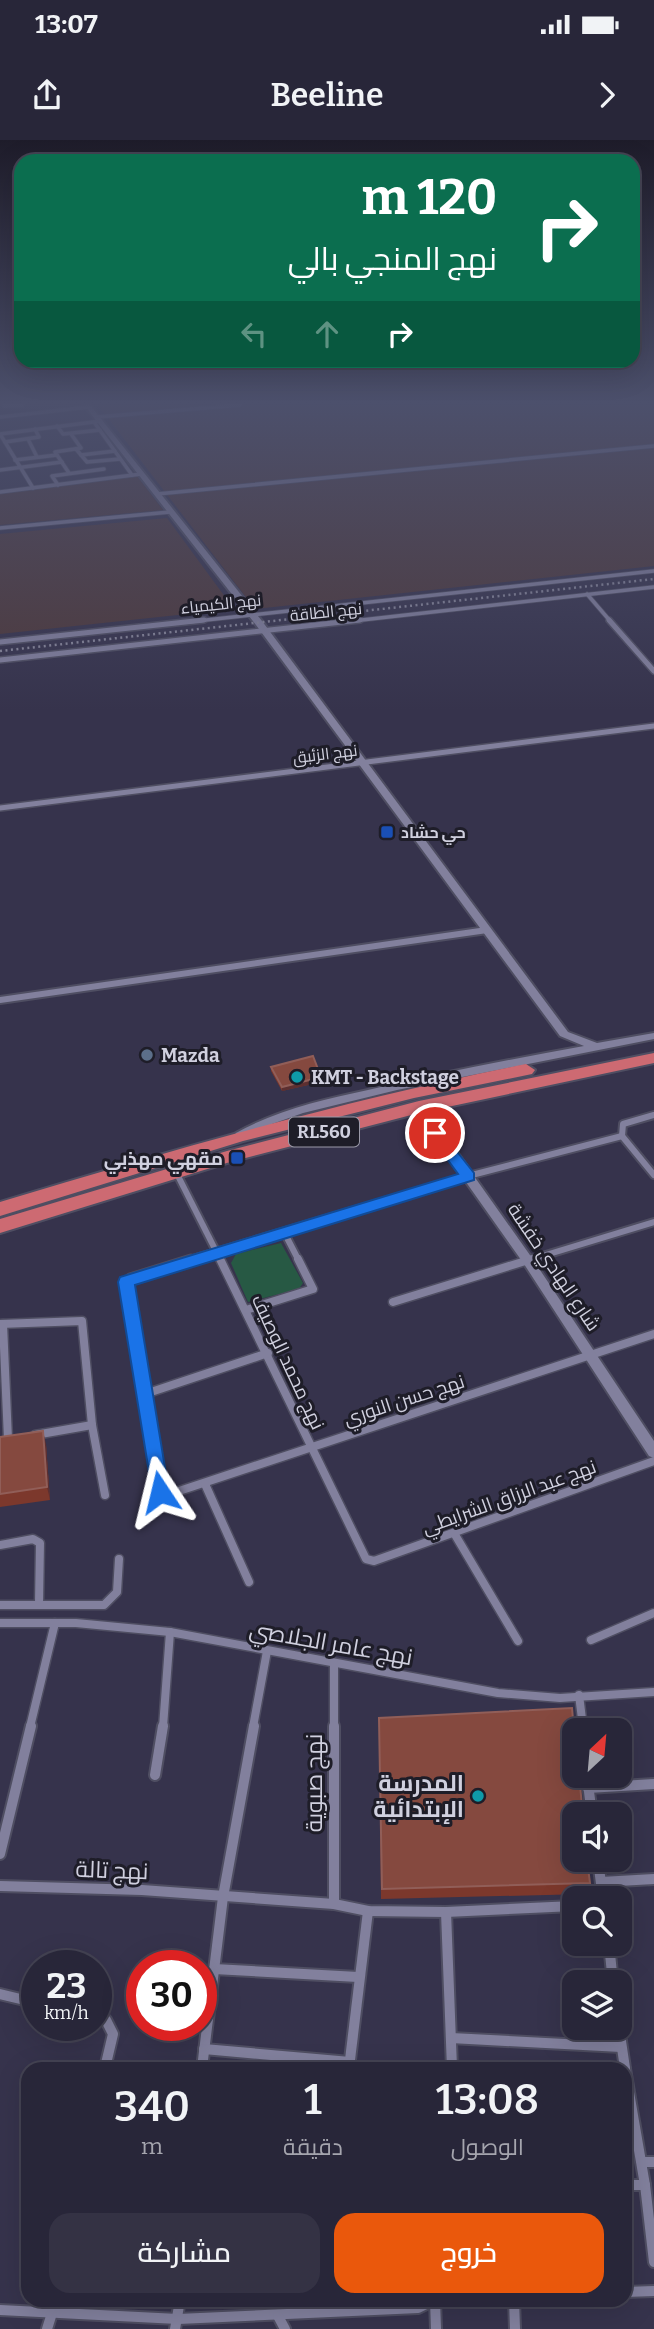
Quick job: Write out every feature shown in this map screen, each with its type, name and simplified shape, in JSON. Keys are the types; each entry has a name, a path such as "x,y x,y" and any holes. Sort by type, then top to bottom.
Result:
{"highway":[{"name":"RL560","path":"0,1209 240,1136 414,1092 654,1046"},
{"name":"RL560","path":"0,1226 176,1172 419,1107 654,1058"}],"street":[{"path":"166,507 252,614 359,762 564,1034 597,1047"},
{"path":"0,528 170,512"},
{"name":"نهج الكيمياء","path":"0,642 654,571"},
{"name":"نهج الطاقة","path":"0,660 654,587"},
{"path":"587,594 654,671"},
{"name":"نهج الزئبق","path":"0,807 654,726"},
{"path":"0,1000 487,930"},
{"path":"563,1053 564,1034"},
{"path":"240,1136 254,1127 317,1106 413,1082 654,1037"},
{"name":"شارع الهادي خفشة","path":"419,1107 528,1261 654,1452"},
{"path":"654,1115 623,1124 622,1136 654,1175"},
{"path":"268,1353 142,1395 124,1285 130,1278 217,1251 468,1176 622,1136"},
{"name":"نهج محمد الوصيف","path":"176,1172 268,1353 362,1555 374,1561"},
{"path":"393,1302 654,1222"},
{"path":"246,1310 313,1289 284,1232"},
{"path":"92,1424 4,1440 1,1324 79,1319 92,1424 105,1495"},
{"name":"نهج حسن النوري","path":"142,1395 160,1492 163,1494 205,1484 654,1334"},
{"name":"نهج عبد الرزاق الشرايطي","path":"374,1561 654,1461"},
{"path":"205,1484 249,1582"},
{"path":"454,1533 517,1641"},
{"path":"0,1545 33,1539 40,1543 39,1603"},
{"path":"0,1605 104,1605 114,1600 118,1593 119,1559"},
{"path":"591,1640 654,1613"},
{"name":"نهج عامر الجلاصي","path":"0,1623 55,1623 170,1632 498,1693 560,1698 654,1692"},
{"path":"0,1854 55,1623"},
{"path":"155,1775 165,1716 170,1632"},
{"path":"216,1950 223,1897 267,1651"},
{"name":"نهج صبوية","path":"334,1663 334,1904"},
{"path":"579,1695 582,1718"},
{"path":"632,1785 654,1784"},
{"path":"588,1788 590,1802"},
{"path":"600,1872 601,1886"},
{"path":"601,1882 654,1879"},
{"name":"نهج تالة","path":"0,1886 142,1890 334,1904 368,1911 446,1912 562,1907"},
{"path":"349,2062 368,1911"},
{"path":"446,1912 452,2062"},
{"path":"217,1969 358,1977"},
{"path":"0,1994 21,1999"},
{"path":"451,2038 621,2047"},
{"path":"620,2040 624,2062"},
{"path":"106,2062 111,2041"},
{"path":"203,2062 205,2041"},
{"path":"204,2049 322,2062"},
{"path":"632,2097 648,2162 645,2185 654,2262"},
{"path":"632,2185 645,2185"},
{"path":"632,2292 654,2291"},
{"path":"0,2310 177,2324 420,2307"},
{"path":"435,2307 436,2329"},
{"path":"514,2307 514,2329"},
{"path":"47,2329 51,2313"},
{"path":"278,2316 285,2329"}],"shaded area":[{"path":"0,507 161,507 163,510 0,525"},
{"path":"177,507 654,507 654,566 255,609"},
{"path":"167,518 234,609 0,634 0,534"}],"green space":[{"path":"281,1243 303,1283 299,1289 248,1302 231,1263 236,1254"}],"building":[{"name":"KMT - Backstage","path":"313,1056 321,1077 282,1087 271,1067"},
{"path":"43,1431 47,1487 0,1494 0,1437"},
{"name":"المدرسة الإبتدائية","path":"572,1708 573,1718 562,1718 562,1788 580,1788 582,1802 562,1802 562,1872 589,1872 590,1883 382,1889 379,1718"}],"railway":[{"path":"0,651 654,579"}],"place":[{"name":"حي حشاد","path":"387,832"},
{"name":"Mazda","path":"147,1055"},
{"name":"KMT - Backstage","path":"297,1077"},
{"name":"مقهي مهذبي","path":"237,1158"},
{"name":"المدرسة الإبتدائية","path":"478,1796"}],"route":[{"path":"160,1492 124,1285 126,1282 130,1278 468,1176 435,1133"}]}
